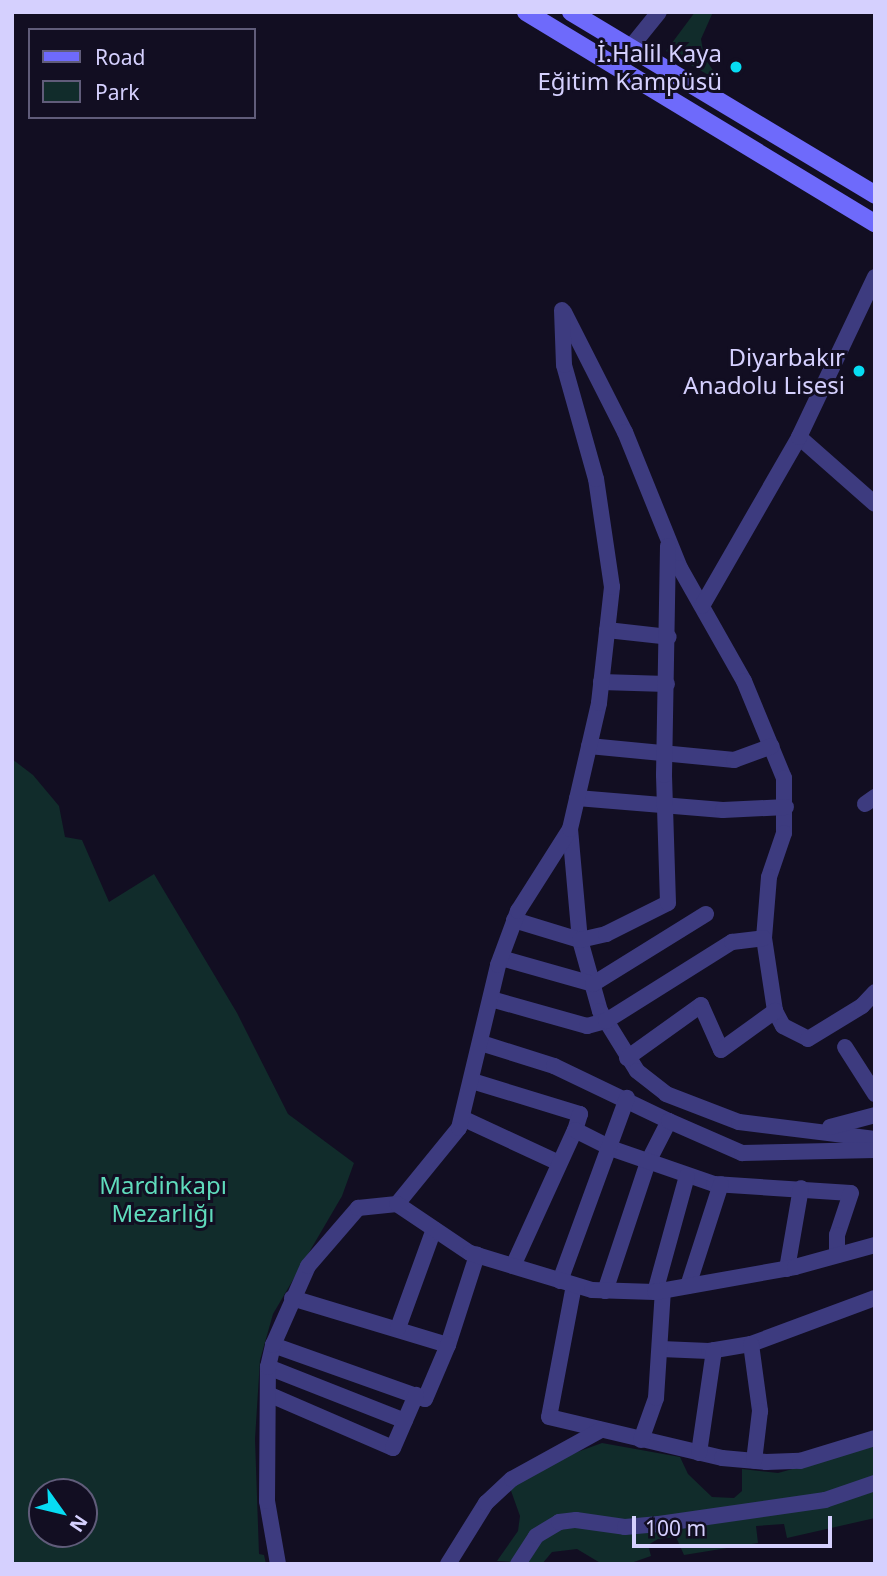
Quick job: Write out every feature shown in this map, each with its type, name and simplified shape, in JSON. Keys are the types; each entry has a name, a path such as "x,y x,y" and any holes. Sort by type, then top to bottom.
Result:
{"street":[{"path":"526,12 875,223"},
{"path":"571,12 875,195"},
{"path":"630,48 659,12"},
{"path":"702,606 799,437 875,277"},
{"path":"875,992 862,1006 808,1039 783,1026 775,1011 764,938 769,877 784,832 784,778 744,681 680,568 625,432 562,310 564,365 596,479 612,587 601,682 570,829 580,940 606,1021 627,1058 666,1094 704,1112 739,1122 875,1139"},
{"path":"799,437 875,504"},
{"path":"514,920 580,940 606,934 668,904 664,755 668,534"},
{"path":"607,630 668,637"},
{"path":"601,682 667,684"},
{"path":"589,746 734,760 772,746"},
{"path":"577,798 723,810 786,807"},
{"path":"397,1204 426,1173 462,1118 501,958 514,920 570,829"},
{"path":"501,958 593,984 625,968 706,914"},
{"path":"491,999 587,1026 606,1021 732,942 764,938"},
{"path":"627,1058 701,1005 721,1050 775,1011"},
{"path":"481,1044 554,1066 742,1153 875,1150"},
{"path":"845,1046 875,1094"},
{"path":"472,1081 580,1114 513,1266"},
{"path":"627,1098 607,1146 567,1283 550,1417 699,1453 754,1461 800,1461 875,1438"},
{"path":"814,1131 875,1115"},
{"path":"462,1118 559,1163"},
{"path":"606,1291 648,1161 669,1121"},
{"path":"575,1130 607,1146 687,1176 721,1184 851,1193 837,1235 837,1255"},
{"path":"640,1440 656,1398 662,1349 659,1292 687,1176"},
{"path":"688,1286 721,1184"},
{"path":"787,1269 802,1188"},
{"path":"278,1564 267,1501 268,1367 273,1345 292,1298 328,1238 358,1208 397,1204 477,1255 567,1283 606,1291 659,1292 787,1269 875,1245"},
{"path":"398,1328 434,1229"},
{"path":"273,1345 425,1399 448,1345 477,1255"},
{"path":"292,1298 448,1345"},
{"path":"662,1349 714,1350 751,1344 875,1298"},
{"path":"751,1344 760,1411 754,1461"},
{"path":"699,1453 714,1350"},
{"path":"268,1367 405,1421"},
{"path":"268,1394 393,1448 416,1395"},
{"path":"448,1564 486,1503 512,1479 601,1430"},
{"path":"518,1564 536,1536 559,1522 625,1527 659,1524 825,1500 875,1483"}],"green space":[{"path":"695,12 713,12 701,39 704,57 721,82 666,51"},
{"name":"Mardinkapı Mezarlığı","path":"12,759 33,775 59,806 65,837 82,840 109,902 154,874 237,1013 288,1114 354,1163 342,1196 273,1314 260,1360 255,1439 259,1554 264,1555 266,1564 12,1564"},
{"path":"602,1443 680,1457 688,1474 712,1497 734,1498 742,1491 742,1469 778,1473 875,1446 875,1518 787,1538 784,1524 756,1526 758,1543 684,1555 676,1537 658,1539 648,1545 651,1556 628,1564 602,1564 577,1549 552,1552 542,1564 497,1561 518,1531 520,1516 510,1488 558,1459"}],"place":[{"name":"İ.Halil Kaya Eğitim Kampüsü","path":"736,67"},
{"name":"Diyarbakır Anadolu Lisesi","path":"859,371"}]}
